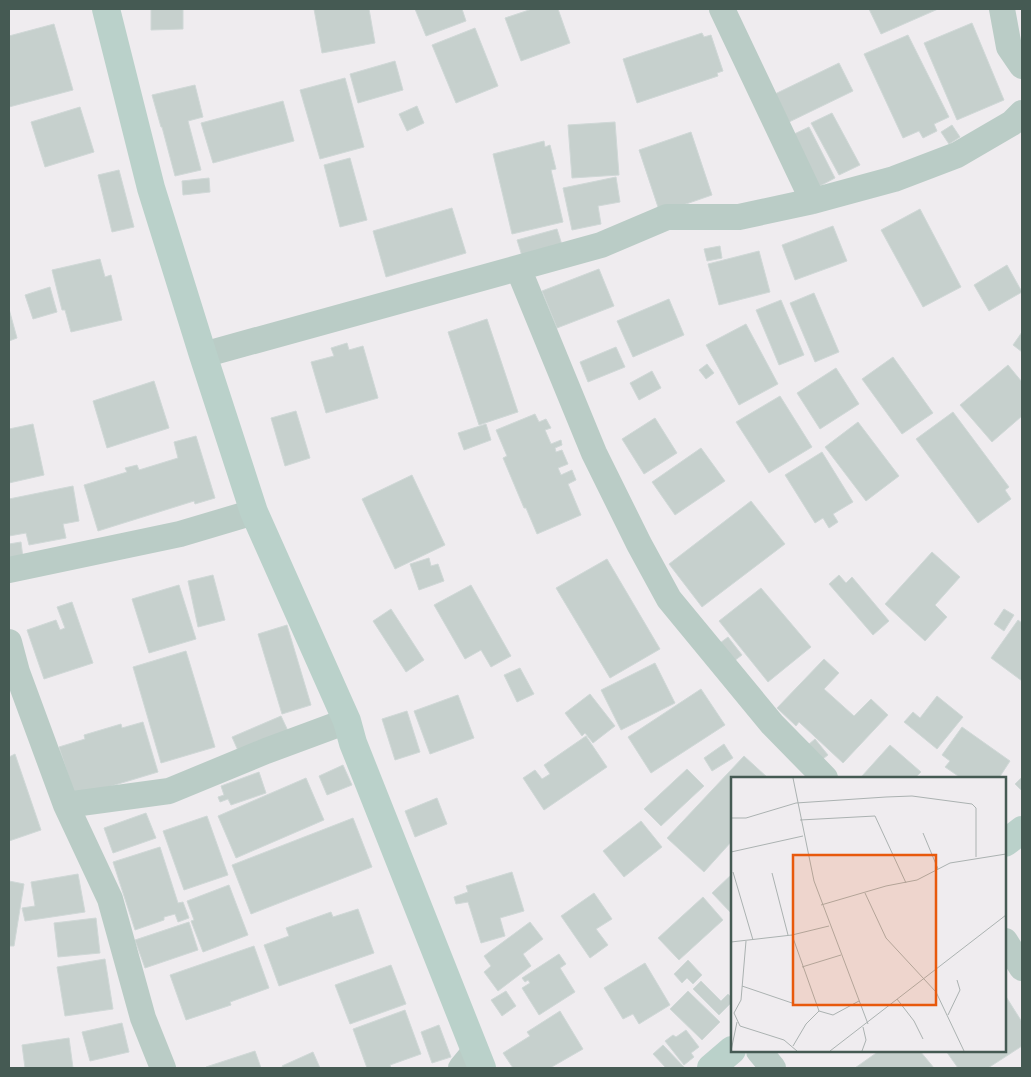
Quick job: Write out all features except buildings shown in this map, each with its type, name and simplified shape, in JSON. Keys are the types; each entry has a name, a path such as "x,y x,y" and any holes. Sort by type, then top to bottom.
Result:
{"street":[{"path":"106,9 151,188 254,512 347,721 353,743 473,1063"},
{"path":"722,9 813,201"},
{"path":"1002,9 1009,47 1022,66"},
{"path":"204,355 602,246 667,217 739,216 813,201 894,179 956,156 1012,122 1022,113"},
{"path":"518,268 594,453 639,544 669,599 772,724 824,777"},
{"path":"9,570 180,534 254,512"},
{"path":"9,642 17,672 66,805 110,898 143,1018 163,1068"},
{"path":"66,805 169,791 266,751 347,721"},
{"path":"1006,843 1022,830"},
{"path":"1006,943 1022,968"},
{"path":"711,1068 731,1051"},
{"path":"760,1052 773,1068"}]}
